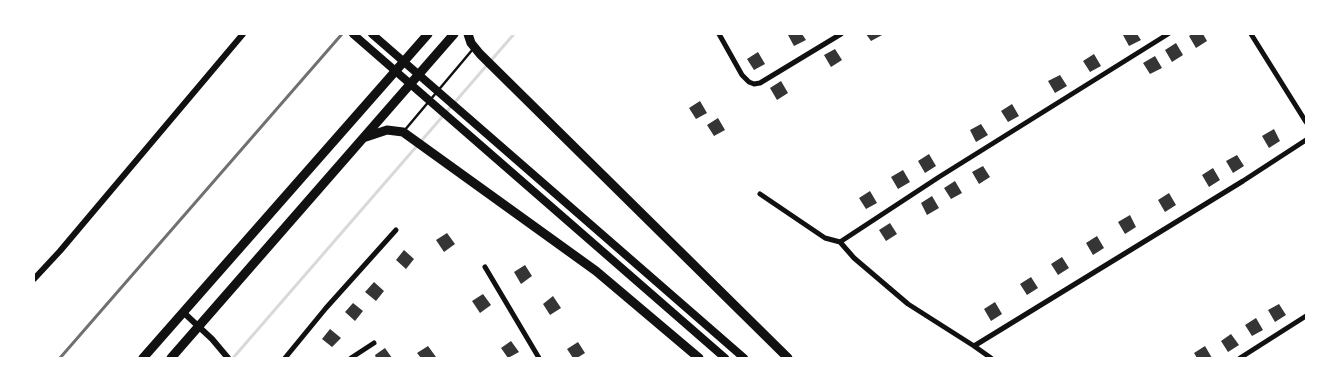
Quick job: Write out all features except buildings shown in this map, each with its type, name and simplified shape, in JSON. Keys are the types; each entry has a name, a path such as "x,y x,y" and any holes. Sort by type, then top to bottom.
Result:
{"highway":[{"path":"143,358 428,34"},
{"path":"170,358 454,34"},
{"path":"468,34 477,51 788,358"},
{"path":"363,138 387,130 406,134 596,271 699,358"}],"main road":[{"path":"353,34 725,358"},
{"path":"372,34 744,358"}],"street":[{"path":"34,279 60,251 243,34"},
{"path":"719,34 742,75 754,84 841,34"},
{"path":"840,242 939,177 1168,34"},
{"path":"1250,34 1306,122"},
{"path":"974,346 1306,140"},
{"path":"760,194 825,238 840,242 854,258 908,304 991,358"},
{"path":"286,357 396,230"},
{"path":"485,267 539,358"},
{"path":"183,312 228,358"},
{"path":"1240,358 1306,316"},
{"path":"351,358 374,343"},
{"path":"286,357 292,358"}],"lane":[{"path":"406,134 477,51"}],"waterway":[{"path":"233,358 514,34"}],"railway":[{"path":"60,358 342,34"}]}
